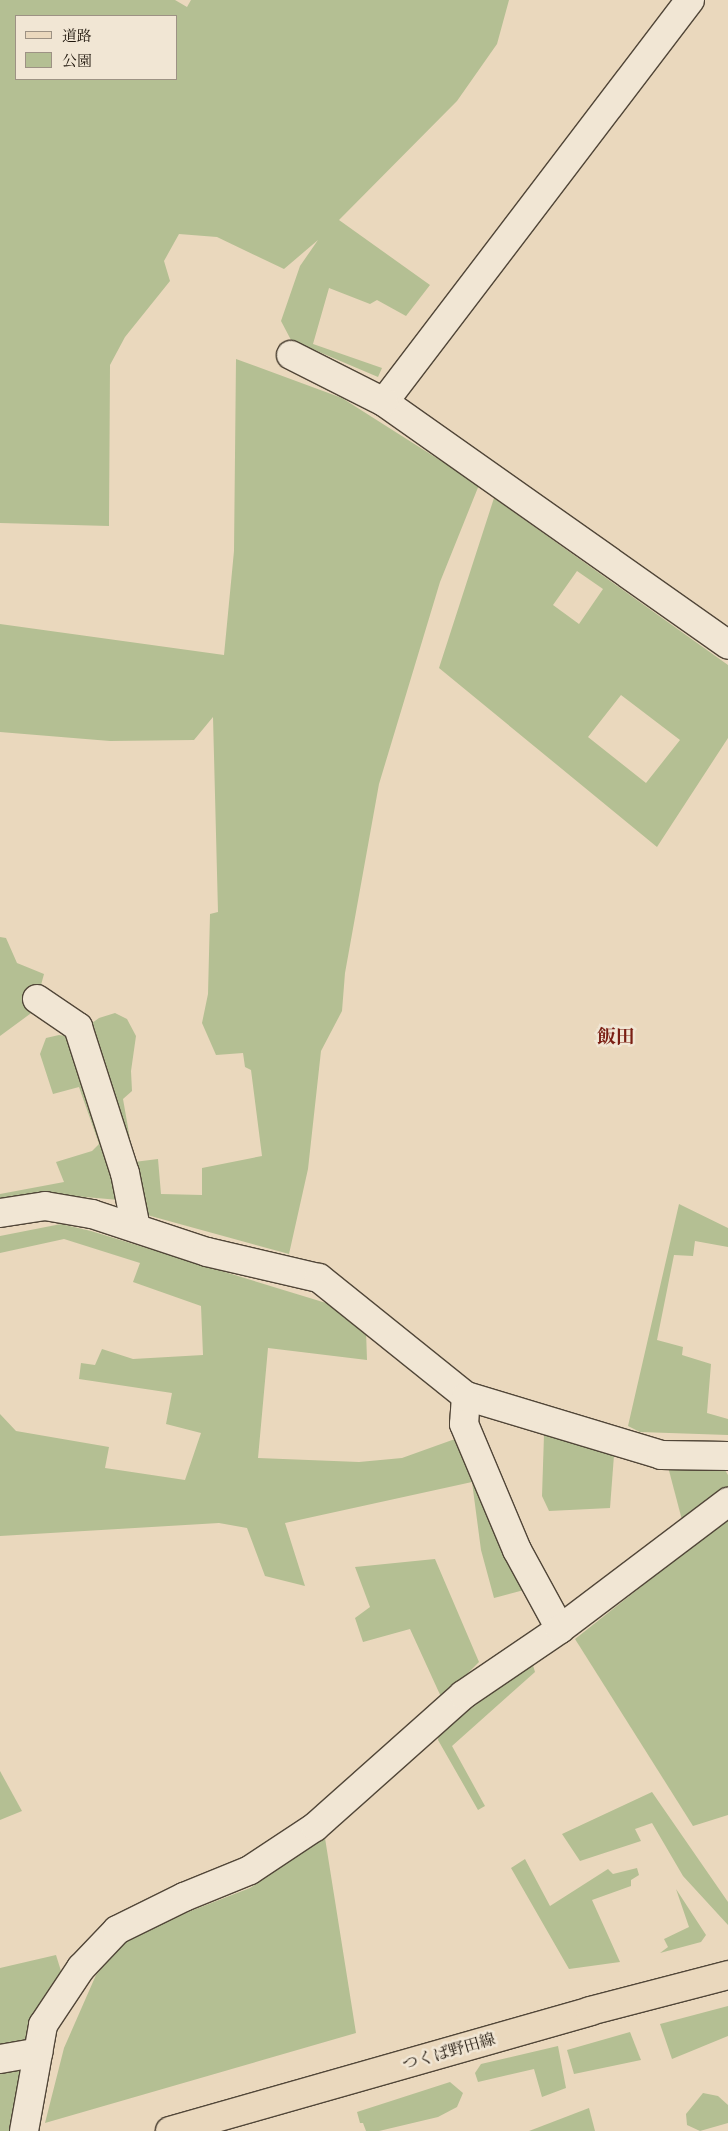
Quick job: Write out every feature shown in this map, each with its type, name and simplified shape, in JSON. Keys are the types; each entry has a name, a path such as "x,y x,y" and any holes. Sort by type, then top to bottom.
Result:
{"main road":[{"name":"つくば野田線","path":"170,2131 590,2011 728,1975"}],"street":[{"path":"384,402 690,0"},
{"path":"291,355 384,402 728,645"},
{"path":"37,999 78,1027 125,1173 136,1228"},
{"path":"0,1213 45,1206 92,1214 208,1252 319,1278 466,1396 661,1454 728,1456"},
{"path":"466,1396 464,1424 517,1550 560,1629"},
{"path":"24,2131 43,2025 81,1968 117,1930 184,1897 250,1870 315,1827 464,1695 560,1629 728,1502"},
{"path":"0,2059 38,2052"}],"green space":[{"path":"0,0 175,0 187,7 191,0 509,0 497,44 457,101 339,220 430,285 406,316 377,300 370,304 329,288 313,344 382,368 378,377 291,340 281,321 300,266 318,240 284,269 217,237 179,234 164,261 170,281 125,337 110,365 109,526 0,523"},
{"path":"236,359 342,398 479,485 440,582 379,784 345,973 342,1011 321,1051 308,1169 289,1254 147,1215 88,1026 99,1018 115,1013 127,1019 136,1036 131,1071 132,1091 123,1099 134,1162 158,1159 161,1194 202,1195 202,1168 262,1156 251,1070 245,1067 243,1053 216,1055 202,1023 208,994 210,914 218,912 213,717 194,740 110,741 0,732 0,624 224,655 234,551"},
{"path":"494,498 728,665 728,738 657,847 439,668","holes":["577,571 603,589 579,624 553,605","621,695 680,740 646,783 588,737"]},
{"path":"0,937 6,938 17,963 44,974 34,1011 0,1036"},
{"path":"59,1035 73,1037 119,1200 51,1194 0,1200 0,1194 64,1182 56,1162 92,1151 99,1144 79,1087 53,1094 40,1054 46,1038"},
{"path":"679,1204 728,1228 728,1247 695,1241 693,1256 674,1255 657,1340 683,1347 682,1355 711,1364 707,1413 728,1419 728,1435 640,1432 628,1426"},
{"path":"61,1224 91,1231 349,1310 366,1330 367,1360 268,1348 258,1458 359,1462 402,1458 455,1439 472,1482 285,1523 305,1586 265,1576 247,1528 219,1523 0,1536 0,1414 16,1431 109,1447 105,1468 185,1480 201,1433 166,1424 172,1393 79,1379 81,1363 95,1365 102,1349 133,1359 203,1355 201,1306 133,1282 140,1263 64,1239 0,1253 0,1236"},
{"path":"544,1435 614,1455 610,1508 549,1511 542,1496"},
{"path":"667,1463 722,1465 728,1475 728,1488 682,1520"},
{"path":"479,1480 524,1590 494,1598 481,1550 472,1482"},
{"path":"728,1518 728,1815 693,1826 575,1639"},
{"path":"435,1559 479,1662 442,1699 410,1629 363,1642 355,1618 370,1607 355,1567"},
{"path":"532,1662 535,1672 452,1746 485,1806 478,1810 438,1740 439,1733"},
{"path":"0,1771 22,1811 0,1820"},
{"path":"652,1792 728,1902 728,1925 683,1876 652,1823 635,1829 641,1841 580,1861 562,1834"},
{"path":"325,1838 356,2033 45,2123 64,2048 96,1975 125,1942 157,1924 250,1888"},
{"path":"525,1859 550,1906 608,1869 613,1874 637,1868 639,1875 631,1880 631,1886 592,1900 620,1962 569,1969 511,1868"},
{"path":"676,1889 706,1935 701,1942 660,1953 668,1947 664,1939 689,1927"},
{"path":"56,1955 61,1971 38,2006 28,2042 0,2047 0,1968"},
{"path":"728,2006 728,2036 672,2059 660,2024"},
{"path":"630,2032 641,2060 574,2074 567,2050"},
{"path":"558,2046 566,2088 542,2097 534,2069 478,2082 475,2073 481,2064"},
{"path":"14,2063 21,2071 10,2131 0,2131 0,2067"},
{"path":"450,2082 463,2093 457,2107 438,2117 379,2131 366,2131 363,2123 360,2123 357,2112"},
{"path":"703,2093 718,2096 728,2105 728,2123 700,2131 687,2125 686,2114"},
{"path":"589,2108 595,2131 529,2131"}],"district":[{"name":"飯田","path":"616,1037"}]}
